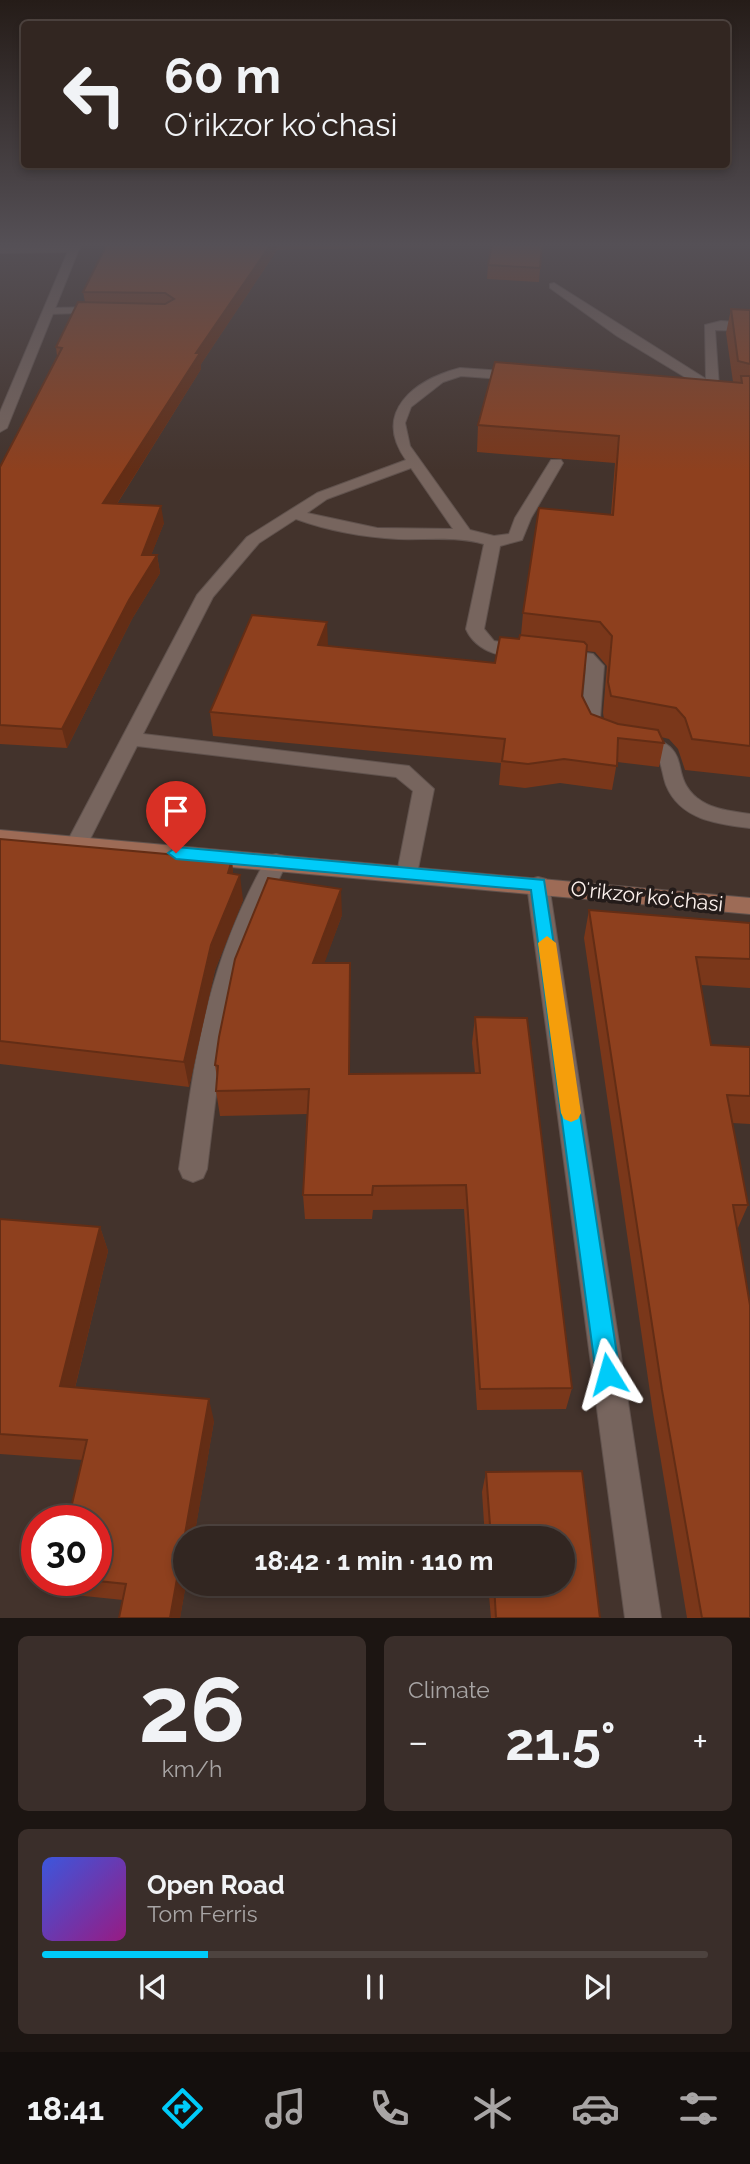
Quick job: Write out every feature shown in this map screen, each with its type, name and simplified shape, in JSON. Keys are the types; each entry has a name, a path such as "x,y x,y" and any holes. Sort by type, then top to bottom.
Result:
{"main road":[{"name":"Oʻrikzor koʻchasi","path":"0,838 750,906"}],"street":[{"path":"0,428 45,320"},
{"path":"602,320 713,389 725,394 750,396"},
{"path":"713,389 709,328 721,325 750,327"},
{"path":"464,533 402,446 398,423 405,405 438,379 460,372 540,378"},
{"path":"687,387 713,389"},
{"path":"77,844 205,595 253,540 322,496 414,462"},
{"path":"293,513 326,526 383,536 464,533 505,542 516,537 523,518 556,463"},
{"path":"493,541 475,629 477,638 497,648 587,658 595,666 590,719 597,731 603,736 649,742 662,747 668,752 674,783 687,802 702,812 750,821"},
{"path":"130,739 402,771 424,789 408,873"},
{"path":"194,1168 208,1058 219,999 239,939 276,862"},
{"path":"538,885 643,1618"}],"building":[{"path":"69,320 219,320 103,503 161,506 142,555 157,555 129,600 62,729 0,725 0,467 62,348 56,347"},
{"path":"732,320 750,320 750,364 738,361"},
{"path":"495,362 742,383 741,376 750,376 750,746 692,739 685,718 676,708 611,696 608,682 612,636 600,622 523,613 539,508 613,515 619,436 478,425"},
{"path":"252,615 327,622 318,645 495,663 500,637 519,639 520,635 584,642 587,645 582,696 591,714 618,724 658,730 664,743 618,738 617,766 564,759 528,764 502,761 505,739 210,712"},
{"path":"0,839 232,860 228,873 240,875 211,945 184,1062 0,1041"},
{"path":"268,878 341,889 313,963 350,963 349,1074 480,1073 475,1017 527,1018 572,1388 480,1389 466,1185 373,1186 372,1195 303,1195 309,1089 216,1091 218,1066 215,1065 219,1037 235,959"},
{"path":"589,910 750,923 750,959 696,957 711,1045 750,1047 750,1096 727,1095 748,1205 733,1205 750,1305 750,1618 702,1618 662,1390"},
{"path":"0,1219 100,1227 60,1386 209,1399 186,1526 173,1526 174,1596 170,1618 119,1618 126,1584 112,1583 112,1505 72,1505 87,1440 0,1434"},
{"path":"582,1471 600,1618 496,1618 495,1596 575,1596 575,1526 490,1526 486,1472"}],"slow traffic":[{"path":"547,943 571,1113"}],"route":[{"path":"176,853 538,885 608,1374"}]}
